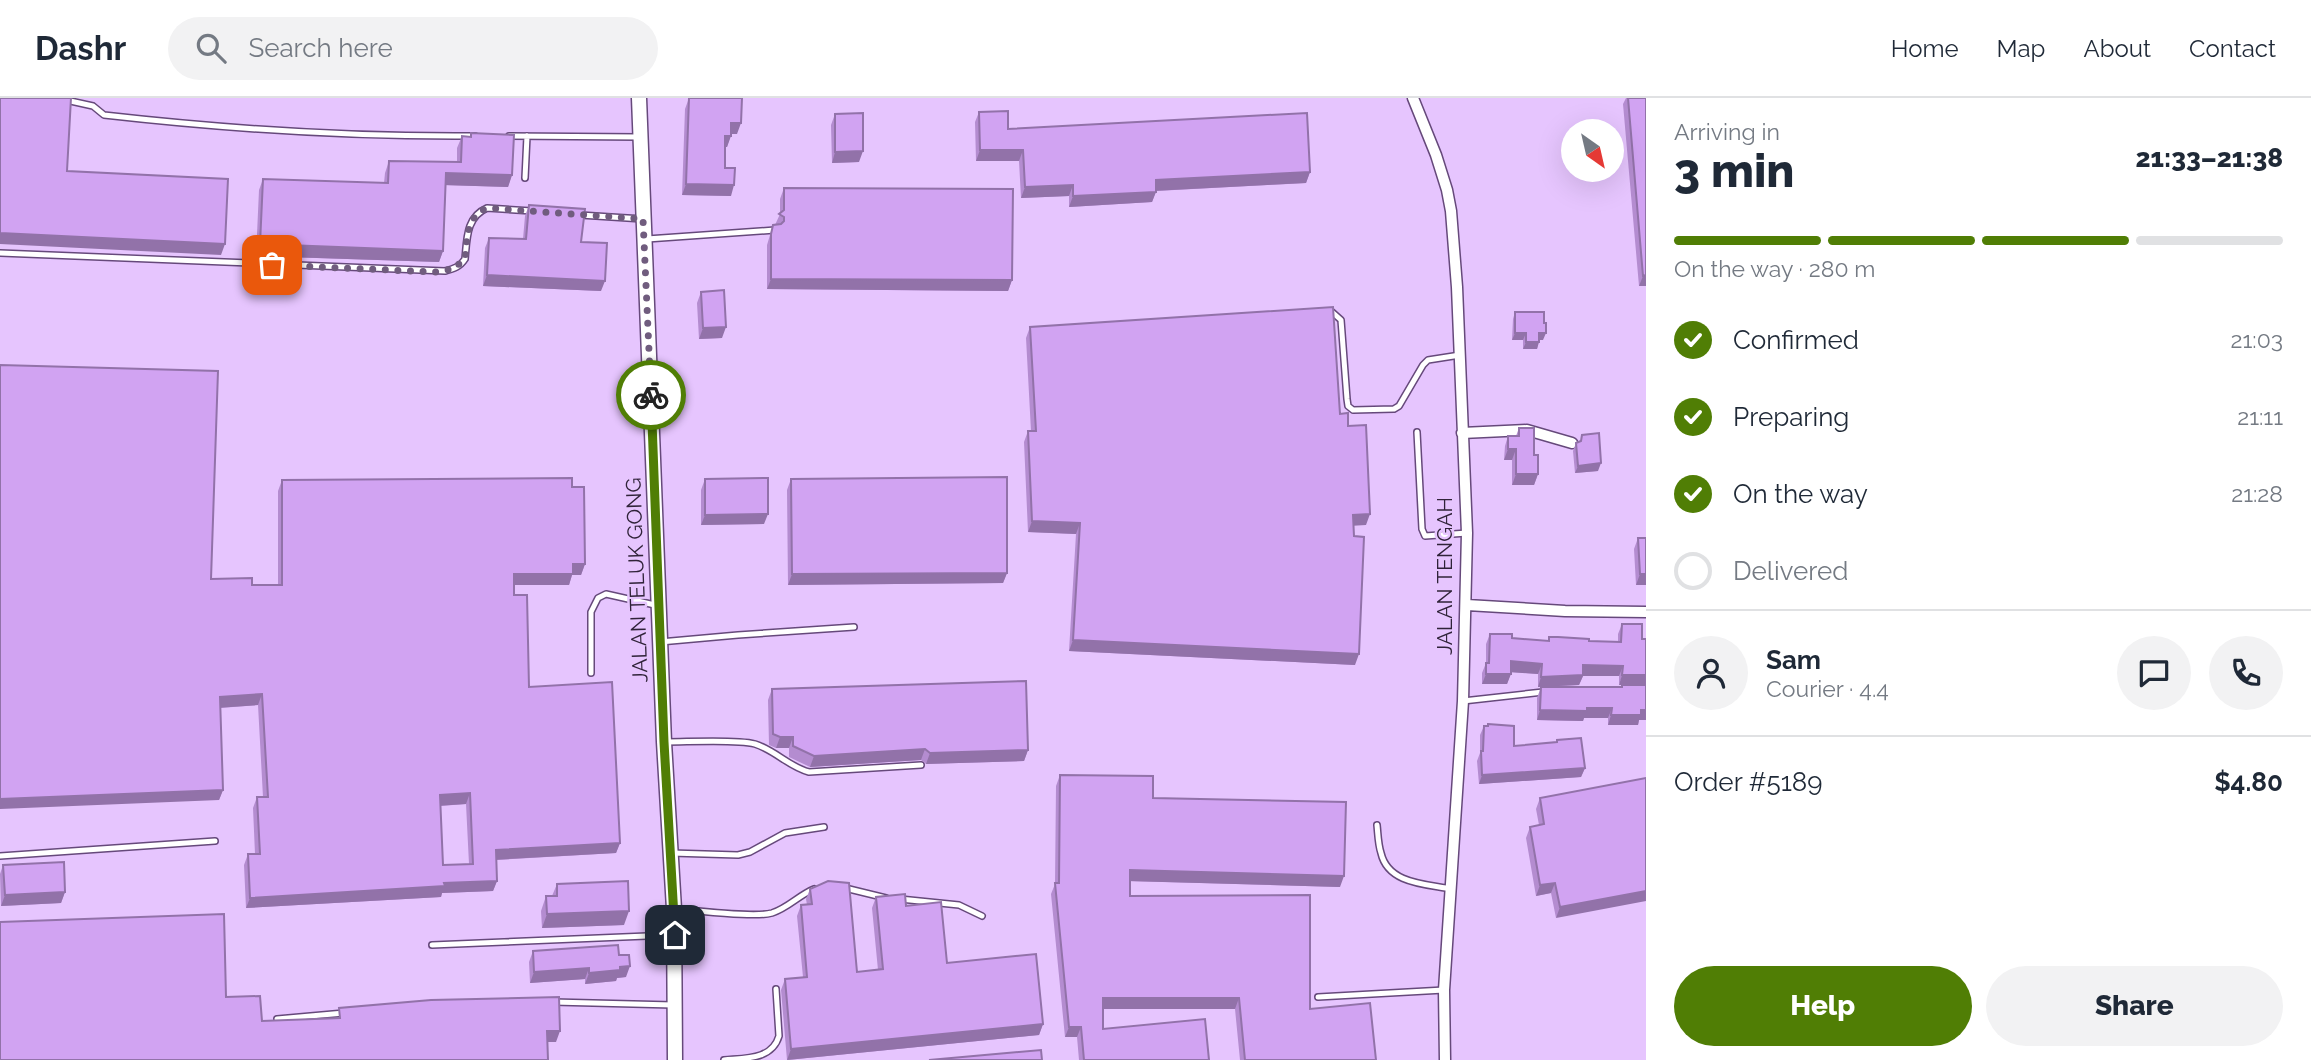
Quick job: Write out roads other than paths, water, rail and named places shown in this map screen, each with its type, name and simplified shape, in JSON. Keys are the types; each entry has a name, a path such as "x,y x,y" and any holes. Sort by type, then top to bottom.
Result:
{"street":[{"name":"JALAN TELUK GONG","path":"639,98 664,742 674,909 676,1060"},
{"name":"JALAN TENGAH","path":"1413,98 1447,190 1457,287 1467,533 1463,701 1444,990 1445,1060"},
{"path":"1462,433 1527,430 1572,443"},
{"path":"1467,605 1565,611 1646,612"}],"lane":[{"path":"58,100 71,100 93,106 104,115 211,127 363,136 481,136"},
{"path":"504,136 639,138"},
{"path":"525,178 527,136"},
{"path":"0,253 445,271 462,263 469,227 472,219 481,211 487,208 539,212"},
{"path":"578,215 643,219"},
{"path":"644,239 775,230"},
{"path":"1318,313 1332,312 1341,320 1347,399 1348,406 1353,410 1394,409 1403,401 1428,360 1460,355"},
{"path":"1417,432 1424,536 1467,533"},
{"path":"591,673 591,612 598,598 606,594 659,606"},
{"path":"660,642 854,627"},
{"path":"1463,701 1548,691"},
{"path":"664,742 751,743 809,772 921,765"},
{"path":"1377,825 1381,855 1396,876 1451,889"},
{"path":"671,853 738,855 750,852 785,833 824,827"},
{"path":"0,856 215,841"},
{"path":"674,909 765,914 780,910 800,896 823,887"},
{"path":"841,887 877,896 959,905 982,916"},
{"path":"432,945 675,935"},
{"path":"724,1060 758,1056 766,1053 777,1042 779,1035 776,989"},
{"path":"1318,997 1444,990"},
{"path":"551,1002 676,1005"},
{"path":"277,1018 345,1013"}]}
